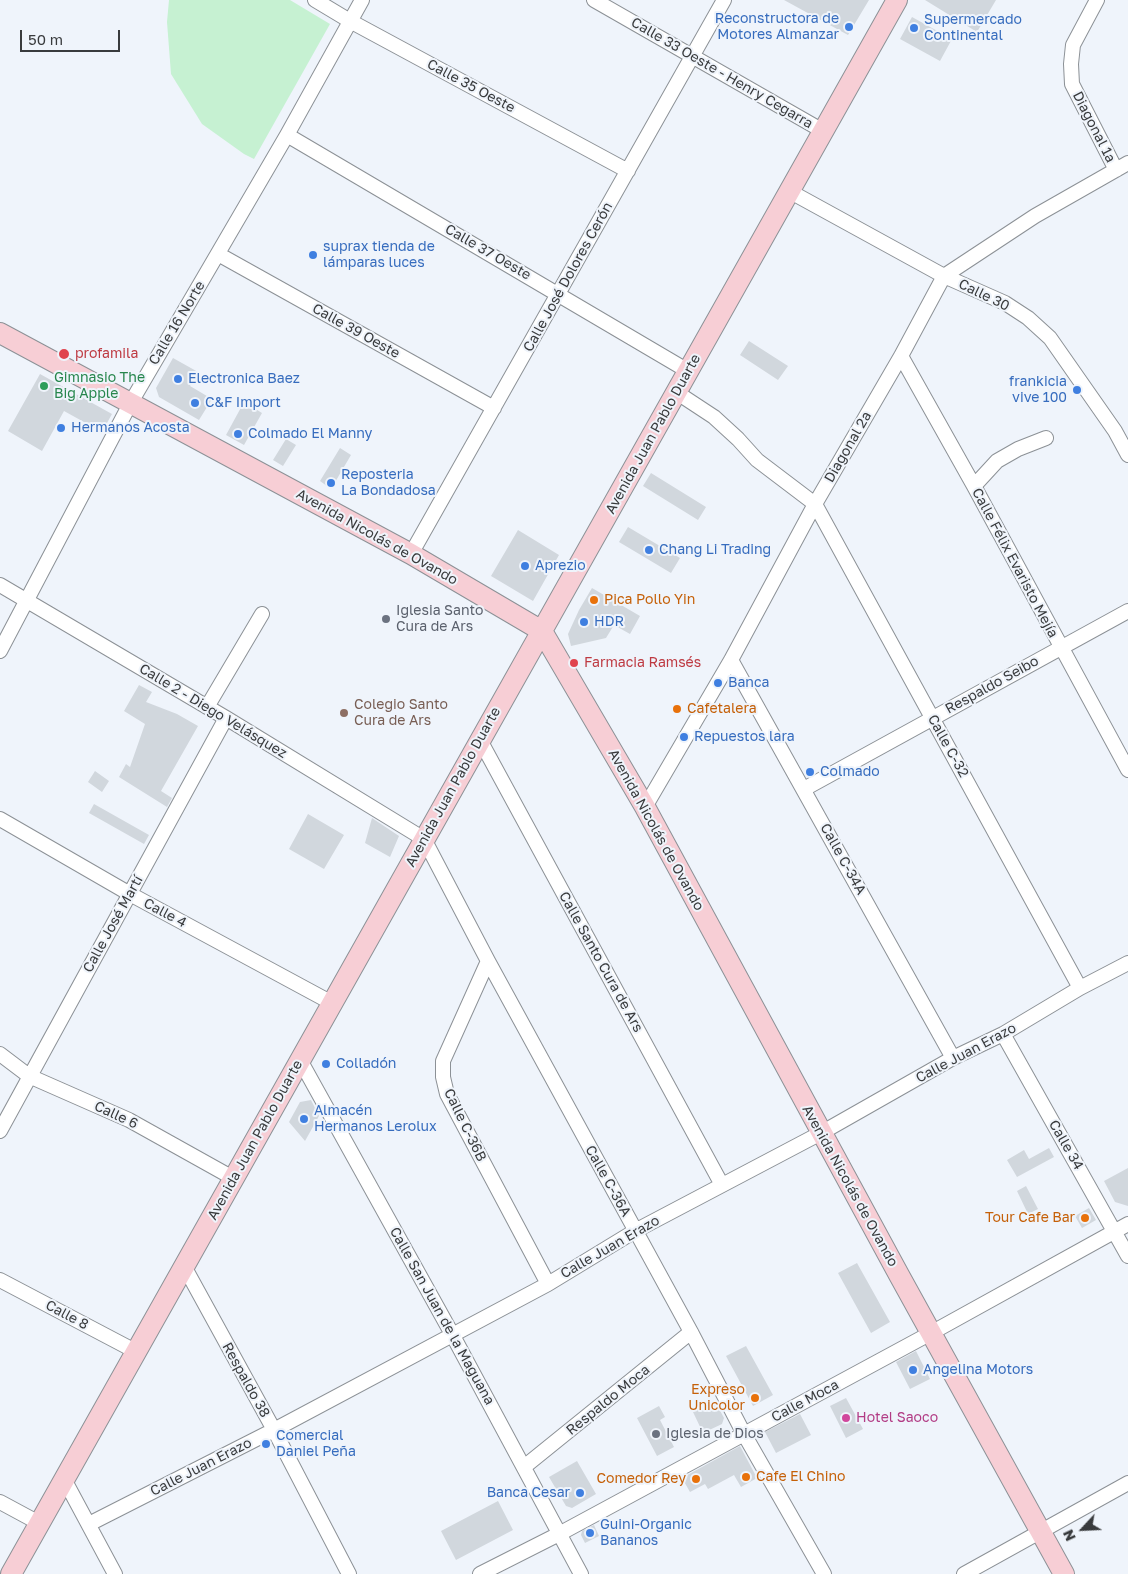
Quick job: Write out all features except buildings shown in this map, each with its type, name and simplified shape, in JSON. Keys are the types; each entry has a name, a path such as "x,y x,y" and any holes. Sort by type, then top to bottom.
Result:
{"main road":[{"name":"Avenida Juan Pablo Duarte","path":"11,1574 897,0"},
{"name":"Avenida Nicolás de Ovando","path":"0,333 412,554 542,631 645,807 821,1133 1064,1574"}],"street":[{"name":"Calle 35 Oeste","path":"314,0 628,171"},
{"name":"Calle 16 Norte","path":"0,650 130,404 288,135 362,0"},
{"name":"Calle 33 Oeste - Henry Cegarra","path":"594,0 823,131"},
{"name":"Calle José Dolores Cerón","path":"412,554 724,0"},
{"name":"Diagonal 1ª","path":"1097,0 1073,45 1070,64 1072,84 1122,167"},
{"name":"Calle 37 Oeste","path":"288,135 559,293 688,371"},
{"name":"Diagonal 2ª","path":"645,807 731,660 815,504 901,356 944,276 1035,216 1122,167"},
{"name":"Calle 30","path":"789,191 944,276 1005,304 1028,318 1050,338 1122,430 1128,455"},
{"name":"Calle 39 Oeste","path":"218,254 494,408"},
{"name":"Calle Félix Evaristo Mejía","path":"901,356 974,486 1128,770"},
{"path":"676,392 714,417 757,460 815,504"},
{"path":"974,486 996,461 1018,449 1046,438"},
{"name":"Calle C-32","path":"815,504 1080,988"},
{"name":"Calle 2 - Diego Velásquez","path":"0,585 226,718 424,839"},
{"name":"Respaldo Seibo","path":"804,790 1128,611"},
{"path":"207,707 262,614"},
{"name":"Calle C-34A","path":"731,660 953,1058"},
{"name":"Calle José Martí","path":"0,1131 226,718"},
{"name":"Calle Santo Cura de Ars","path":"480,740 722,1185"},
{"name":"Calle 4","path":"0,819 130,894 332,1003"},
{"name":"Calle C-36A","path":"424,839 488,961 691,1332 744,1434 824,1574"},
{"name":"Calle C-36B","path":"488,961 443,1061 443,1077 447,1094 548,1284"},
{"name":"Calle Juan Erazo","path":"89,1524 274,1430 548,1284 635,1231 821,1133 953,1058 1003,1034 1080,988 1128,963"},
{"name":"Calle 34","path":"1003,1034 1128,1256"},
{"name":"Calle 6","path":"0,1054 29,1076 129,1120 233,1178"},
{"name":"Calle San Juan de la Maguana","path":"300,1060 452,1334 581,1574"},
{"name":"Calle Moca","path":"480,1574 559,1534 931,1334 1128,1224"},
{"name":"Respaldo 38","path":"184,1266 274,1430 349,1574"},
{"name":"Calle 8","path":"0,1280 135,1351"},
{"name":"Respaldo Moca","path":"524,1467 691,1332"},
{"path":"64,1479 115,1574"},
{"path":"964,1574 1128,1483"},
{"path":"0,1502 39,1523"}],"green space":[{"path":"169,0 290,0 330,24 254,159 202,124 171,74 167,22"}],"place":[{"name":"Reconstructora de Motores Almanzar","path":"849,27"},
{"name":"Supermercado Continental","path":"914,28"},
{"name":"suprax tienda de lámparas luces","path":"313,255"},
{"name":"profamila","path":"64,354"},
{"name":"Electronica Baez","path":"178,379"},
{"name":"Gimnasio The Big Apple","path":"44,386"},
{"name":"frankicia vive 100","path":"1077,390"},
{"name":"C&F Import","path":"195,403"},
{"name":"Hermanos Acosta","path":"61,428"},
{"name":"Colmado El Manny","path":"238,434"},
{"name":"Reposteria La Bondadosa","path":"331,483"},
{"name":"Chang Li Trading","path":"649,550"},
{"name":"Aprezio","path":"525,566"},
{"name":"Pica Pollo Yin","path":"594,600"},
{"name":"Iglesia Santo Cura de Ars","path":"386,619"},
{"name":"HDR","path":"584,622"},
{"name":"Farmacia Ramsés","path":"574,663"},
{"name":"Banca","path":"718,683"},
{"name":"Cafetalera","path":"677,709"},
{"name":"Colegio Santo Cura de Ars","path":"344,713"},
{"name":"Repuestos lara","path":"684,737"},
{"name":"Colmado","path":"810,772"},
{"name":"Colladón","path":"326,1064"},
{"name":"Almacén Hermanos Lerolux","path":"304,1119"},
{"name":"Tour Cafe Bar","path":"1085,1218"},
{"name":"Angelina Motors","path":"913,1370"},
{"name":"Expreso Unicolor","path":"755,1398"},
{"name":"Hotel Saoco","path":"846,1418"},
{"name":"Iglesia de Dios","path":"656,1434"},
{"name":"Comercial Daniel Peña","path":"266,1444"},
{"name":"Cafe El Chino","path":"746,1477"},
{"name":"Comedor Rey","path":"696,1479"},
{"name":"Banca Cesar","path":"580,1493"},
{"name":"Guini-Organic Bananos","path":"590,1533"}]}
